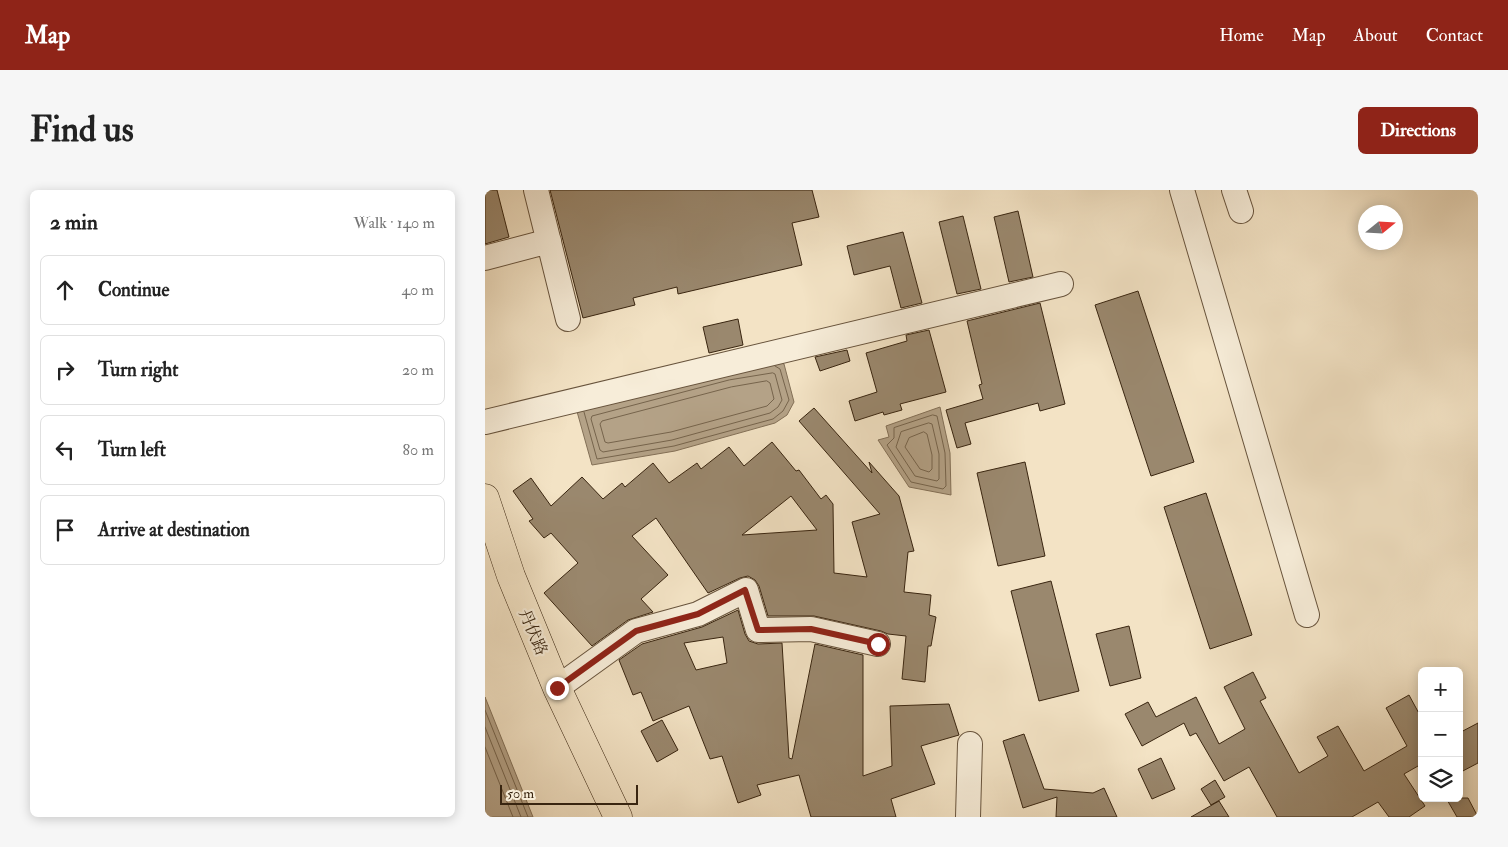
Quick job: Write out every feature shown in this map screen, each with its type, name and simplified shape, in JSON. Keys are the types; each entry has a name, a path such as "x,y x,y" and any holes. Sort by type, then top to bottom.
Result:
{"main road":[{"name":"丹伏路","path":"485,498 511,576 557,688 618,817"}],"street":[{"path":"536,190 568,319"},
{"path":"1182,190 1307,615"},
{"path":"485,258 549,241"},
{"path":"485,422 1061,284"},
{"path":"557,688 636,631 698,614 745,590 758,630 811,629 878,644"},
{"path":"967,817 970,744"}],"water":[{"path":"775,361 784,364 794,402 787,415 775,423 675,451 592,465 576,408"},
{"path":"940,407 950,453 951,495 909,487 878,440 889,437 886,426"},
{"path":"485,697 533,817 485,817"}],"building":[{"path":"485,190 497,190 509,237 485,244"},
{"path":"550,190 812,190 819,217 792,223 802,265 678,294 677,287 633,298 635,305 583,318"},
{"path":"1018,211 1033,277 1009,282 994,217"},
{"path":"963,216 981,289 957,294 939,222"},
{"path":"903,232 922,303 901,308 890,266 854,275 847,246"},
{"path":"1138,291 1194,462 1151,476 1095,305"},
{"path":"1040,303 1065,404 1040,411 1038,403 965,423 971,444 957,448 946,410 983,399 979,385 982,384 967,321"},
{"path":"738,319 743,345 709,353 703,327"},
{"path":"929,330 946,392 900,404 902,410 884,415 883,412 855,421 849,401 877,392 866,353 907,341 906,335"},
{"path":"847,350 850,361 820,371 815,357"},
{"path":"814,408 872,473 869,462 899,496 914,551 908,552 904,592 931,595 929,615 936,617 931,646 928,646 925,682 902,679 906,636 888,634 814,616 768,616 759,586 755,580 748,576 708,593 656,518 632,536 668,575 641,599 653,612 628,620 592,646 544,593 578,563 551,533 544,538 529,521 533,519 513,491 531,478 551,506 582,477 603,499 622,483 625,487 653,463 669,483 697,463 701,469 729,447 744,466 772,442 796,471 799,470 821,499 826,495 833,504 834,573 867,577 852,522 880,514 799,421","holes":["791,496 817,530 742,535"]},
{"path":"1025,462 1045,556 998,566 977,473"},
{"path":"1206,493 1252,635 1210,649 1164,507"},
{"path":"1051,581 1079,691 1039,701 1011,591"},
{"path":"738,610 749,641 758,644 782,643 789,758 792,759 815,644 863,655 863,776 892,766 890,706 949,704 959,735 921,746 935,784 891,799 896,817 811,817 799,775 757,785 761,795 738,803 722,756 710,759 689,706 653,721 641,692 633,695 619,660 642,644 702,627","holes":["723,637 727,663 696,670 684,643"]},
{"path":"1129,626 1141,678 1110,686 1096,634"},
{"path":"1253,672 1266,698 1260,701 1299,773 1328,756 1317,737 1338,726 1364,771 1407,746 1386,708 1409,695 1418,712 1418,766 1404,774 1418,795 1418,802 1422,802 1425,806 1409,817 1389,817 1378,802 1352,817 1277,817 1249,767 1224,781 1196,733 1190,736 1184,723 1142,746 1125,714 1148,702 1156,717 1196,697 1219,744 1245,729 1224,687"},
{"path":"662,720 678,750 657,762 641,731"},
{"path":"1478,723 1478,763 1463,771 1463,757 1463,731"},
{"path":"1024,734 1044,789 1093,793 1104,788 1117,817 1056,817 1057,797 1023,808 1003,741"},
{"path":"1161,758 1175,789 1152,799 1138,769"},
{"path":"1215,780 1225,797 1211,805 1201,789"},
{"path":"1463,798 1468,798 1478,817 1457,817 1448,802 1463,802"},
{"path":"1219,801 1229,817 1191,817"}],"route":[{"path":"557,688 636,631 698,614 745,590 758,630 811,629 878,644"}]}
